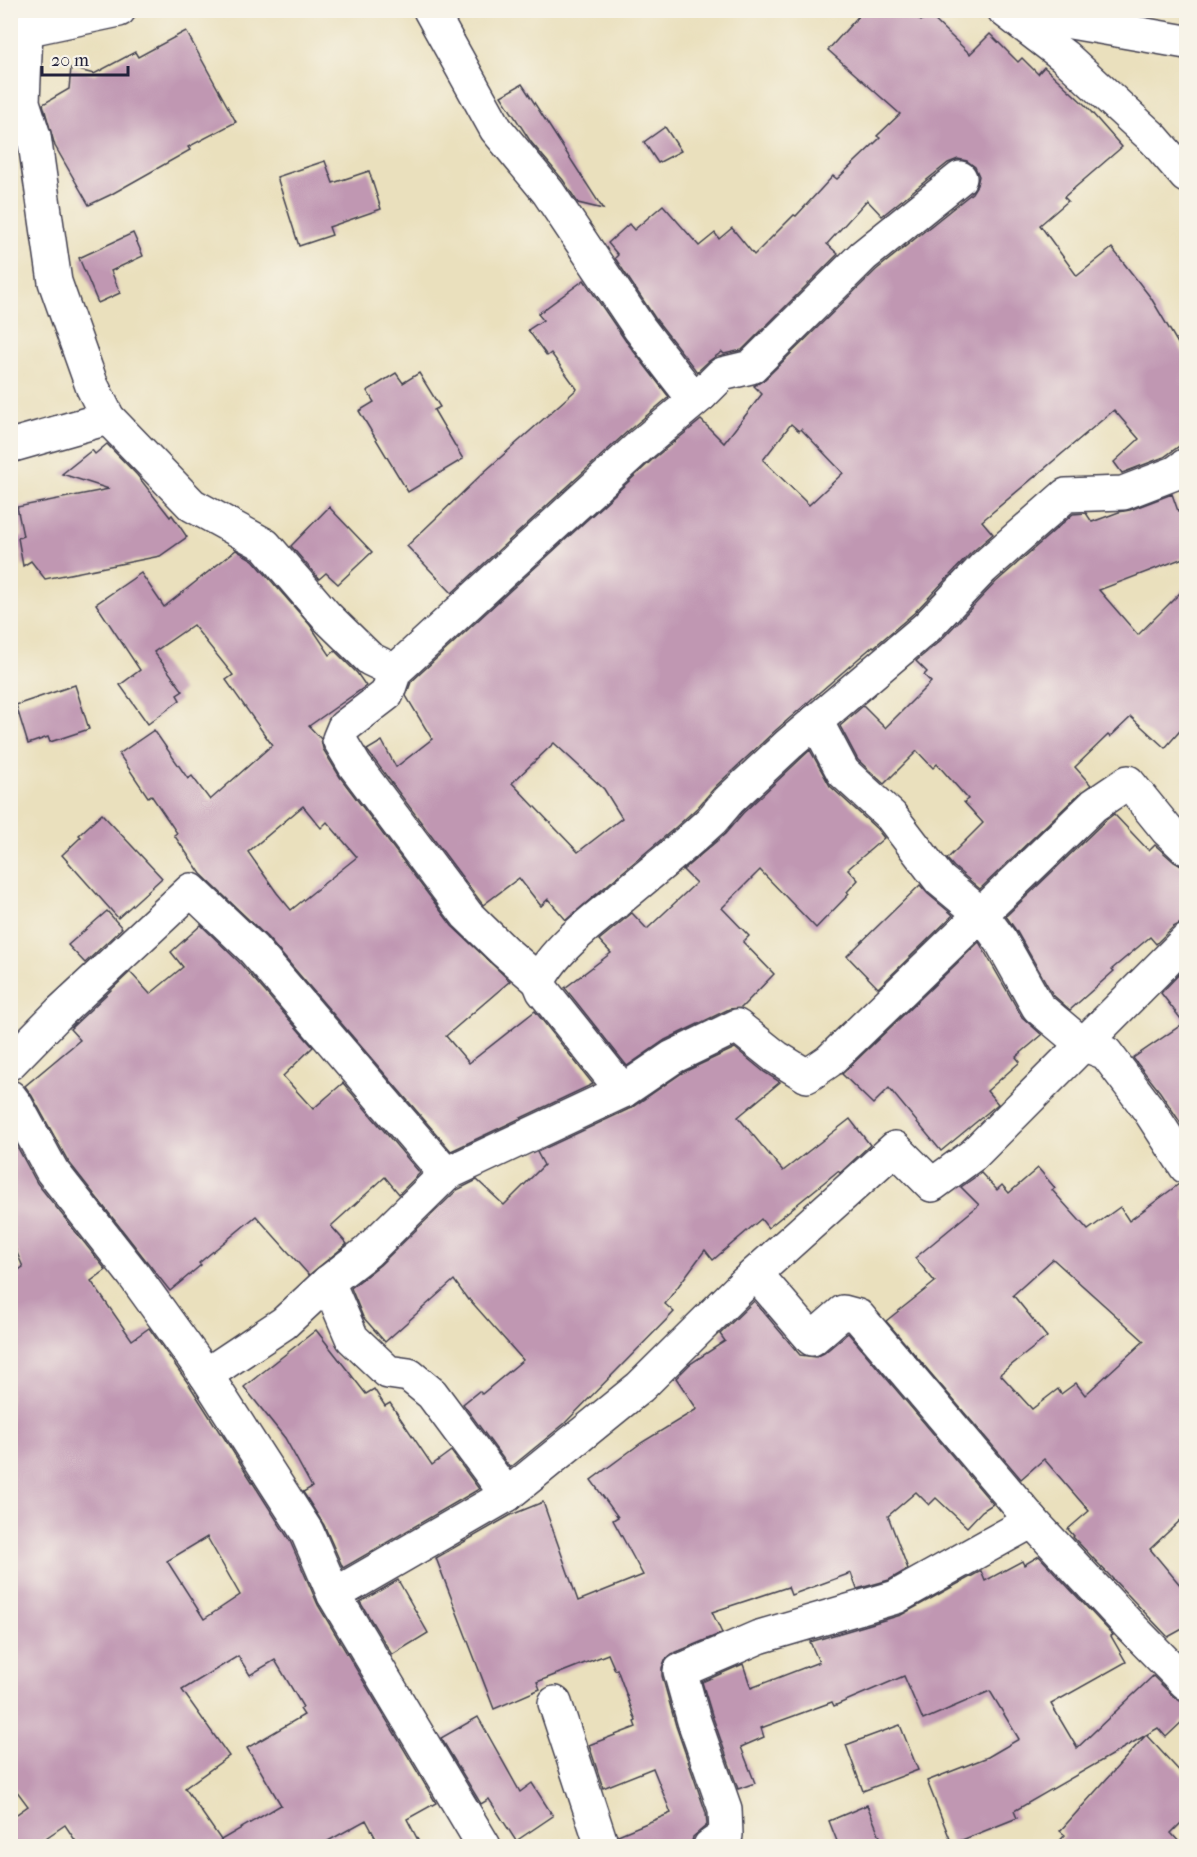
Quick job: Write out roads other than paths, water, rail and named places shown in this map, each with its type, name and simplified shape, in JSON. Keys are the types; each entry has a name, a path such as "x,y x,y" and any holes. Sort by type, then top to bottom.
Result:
{"street":[{"path":"119,10 18,32 23,102 34,136 55,282 92,386 108,418 192,505 265,545 334,624 370,659 395,671"},
{"path":"430,10 496,129 548,192 640,330 687,390 701,395"},
{"path":"1005,10 1186,42"},
{"path":"1005,10 1064,56 1154,139 1186,176"},
{"path":"623,1091 543,991 539,981 467,915 355,766 339,739 344,727 387,694 395,671 640,445 722,375 751,367 863,256 960,178"},
{"path":"10,447 108,418"},
{"path":"539,981 544,970 584,928 692,838 729,800 816,721 927,627 983,568 1066,495 1123,493 1175,473 1186,465"},
{"path":"816,721 843,772 891,816 940,880 981,914 1001,942 1038,1006 1082,1044 1106,1053 1149,1110 1186,1167"},
{"path":"206,1375 284,1323 328,1282 367,1252 446,1174 623,1091 673,1057 737,1026 776,1057 807,1076 829,1061 1094,805 1128,782 1167,830 1186,848"},
{"path":"10,1063 60,1012 191,890 253,949 446,1174"},
{"path":"334,1595 507,1496 640,1387 745,1283 896,1148 932,1185 973,1155 1186,940"},
{"path":"12,1108 52,1172 133,1274 206,1375 307,1532 334,1595 484,1846"},
{"path":"756,1274 812,1339 843,1312 858,1316 1032,1521 1186,1683"},
{"path":"328,1282 352,1338 388,1372 410,1375 432,1395 507,1496"},
{"path":"710,1846 726,1835 725,1809 694,1721 680,1671 759,1637 896,1597 1032,1521"},
{"path":"555,1703 602,1846"}]}
